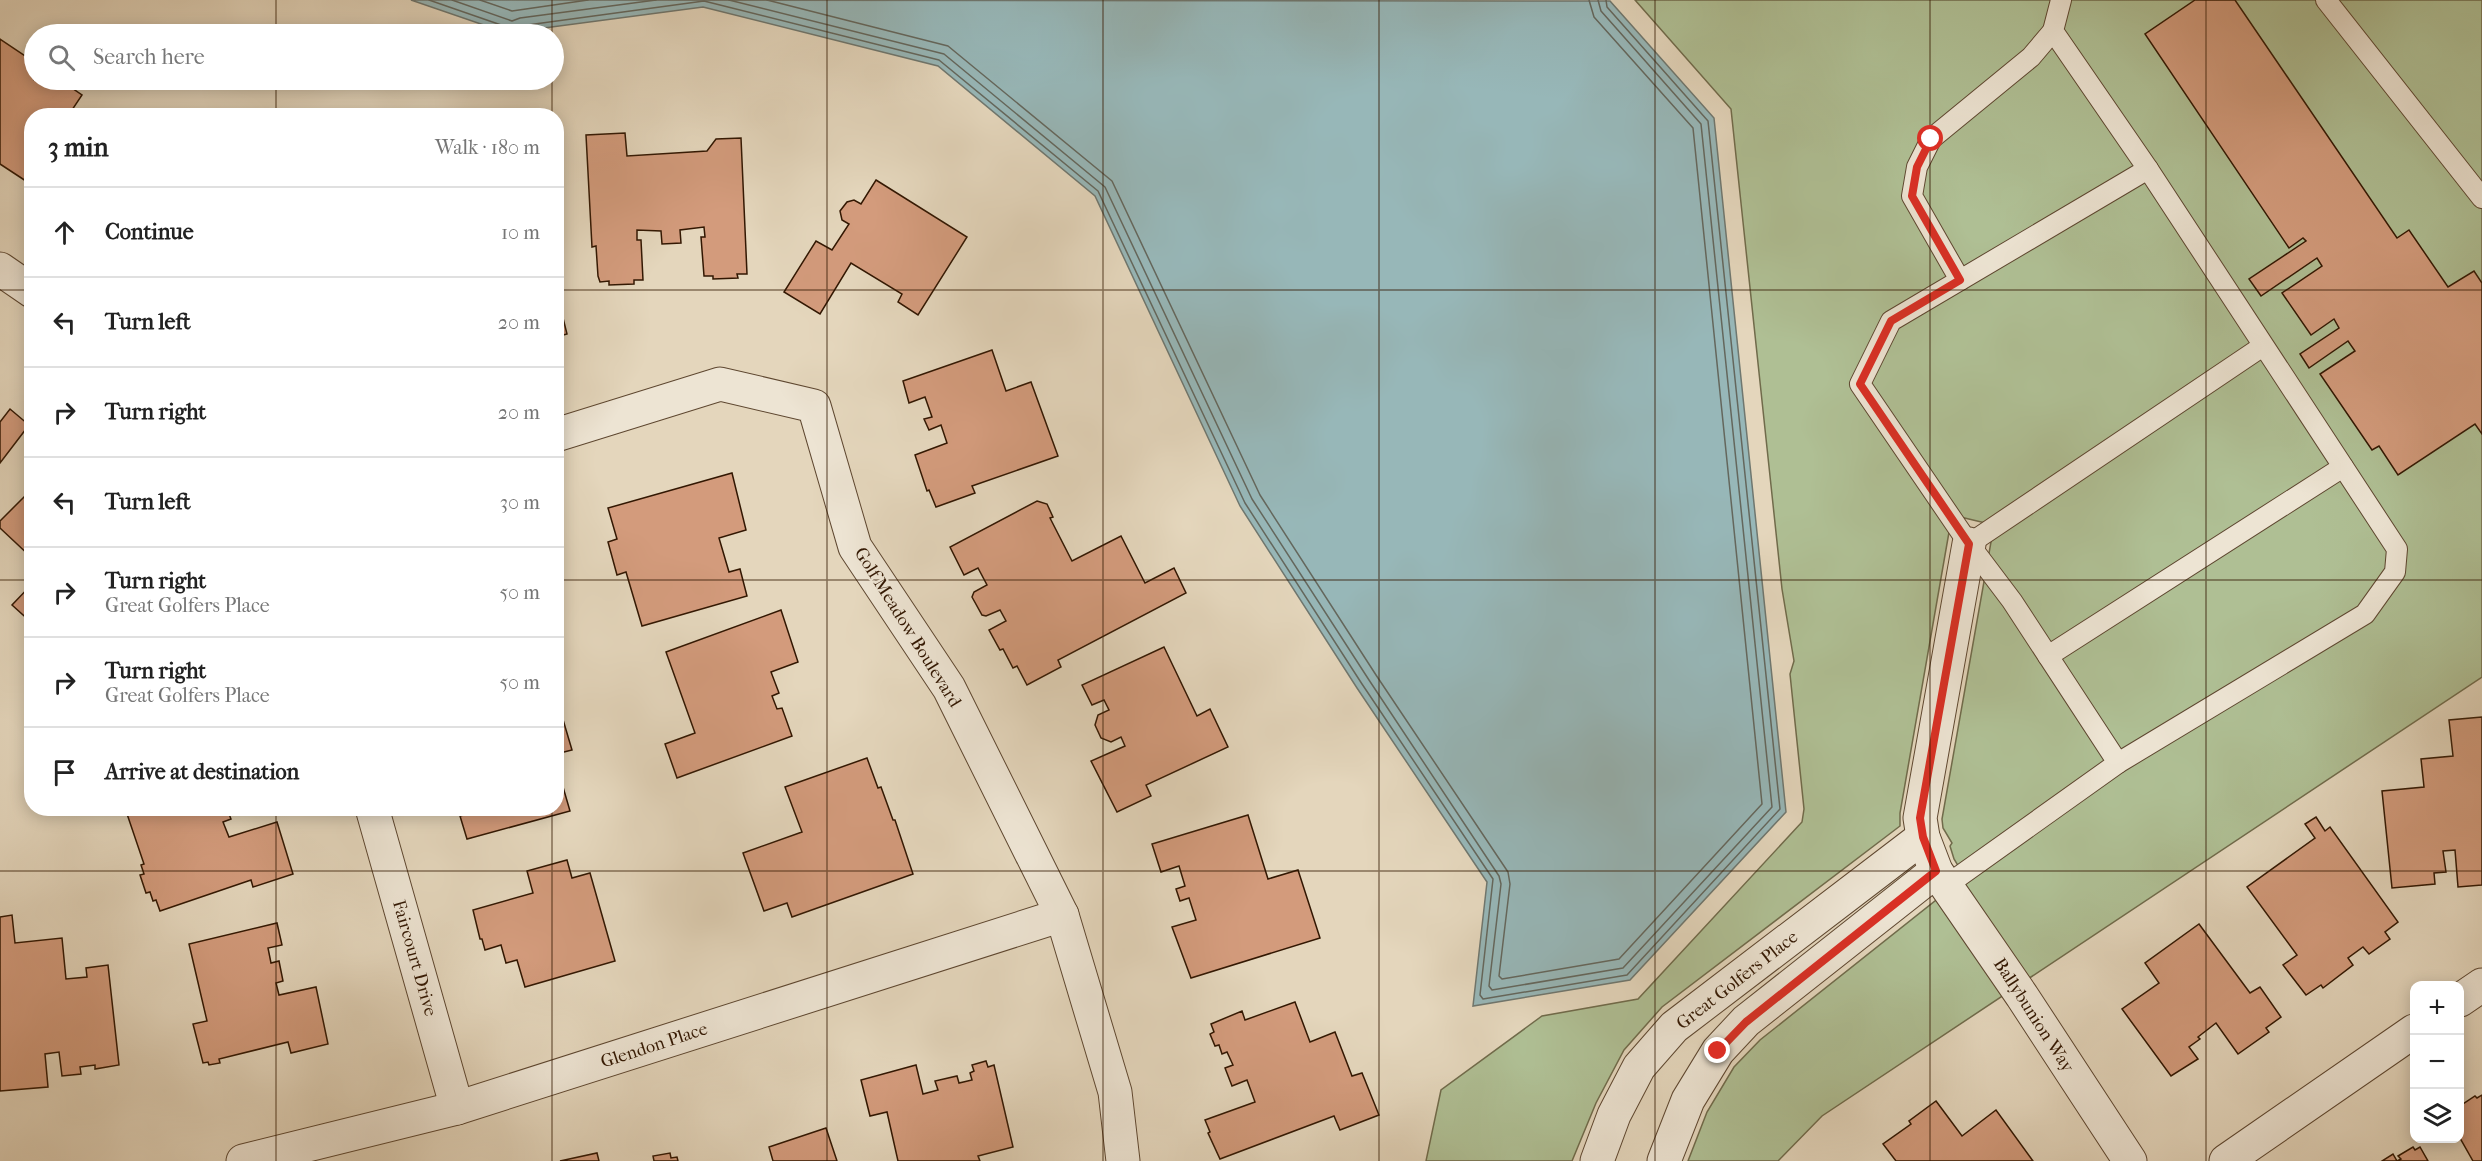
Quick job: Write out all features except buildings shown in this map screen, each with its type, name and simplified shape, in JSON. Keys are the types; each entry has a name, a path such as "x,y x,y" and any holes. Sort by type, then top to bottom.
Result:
{"street":[{"path":"0,269 24,286"},
{"name":"Golf Meadow Boulevard","path":"564,433 720,384 814,406 855,547 949,688 1062,915 1115,1092 1123,1161"},
{"path":"1664,1161 1688,1100 1718,1051 1746,1022 1942,878 1923,837 1920,818 1969,544"},
{"name":"Faircourt Drive","path":"374,816 457,1108"},
{"name":"Great Golfers Place","path":"1597,1161 1614,1115 1639,1067 1674,1027 1923,837"},
{"name":"Ballybunion Way","path":"1942,878 2130,1161"},
{"name":"Glendon Place","path":"243,1161 457,1108 1062,915"},
{"path":"2464,997 2482,985"},
{"path":"2226,1161 2410,1034"}],"lane":[{"path":"1960,280 1912,196 1917,167 1931,139 2031,57 2054,31 2061,0"},
{"path":"2326,0 2482,198"},
{"path":"1942,878 2118,763 2365,614 2395,572 2397,549 2148,169 2054,31"},
{"path":"2118,763 2012,601 1969,544 1860,384 1891,321 2148,169"},
{"path":"1969,544 2263,346"},
{"path":"2048,656 2343,467"}],"green space":[{"path":"1635,0 2482,0 2482,677 1822,1116 1778,1161 1688,1161 1707,1112 1734,1067 1760,1040 1965,877 1954,859 1950,846 1952,843 1943,828 1942,819 1994,525 1952,515 1900,813 1900,826 1662,1007 1624,1050 1596,1103 1572,1161 1426,1161 1441,1090 1542,1016 1638,999 1802,822 1804,809 1790,674 1794,661 1782,589 1731,109"}],"water":[{"path":"411,0 1610,1 1714,118 1786,812 1630,980 1473,1006 1487,882 1357,688 1240,506 1095,196 938,66 703,7 564,25 481,24"}],"route":[{"path":"1718,1051 1746,1022 1936,871 1923,837 1920,818 1969,544 1860,384 1891,321 1960,280 1912,196 1917,167 1931,139"}]}
